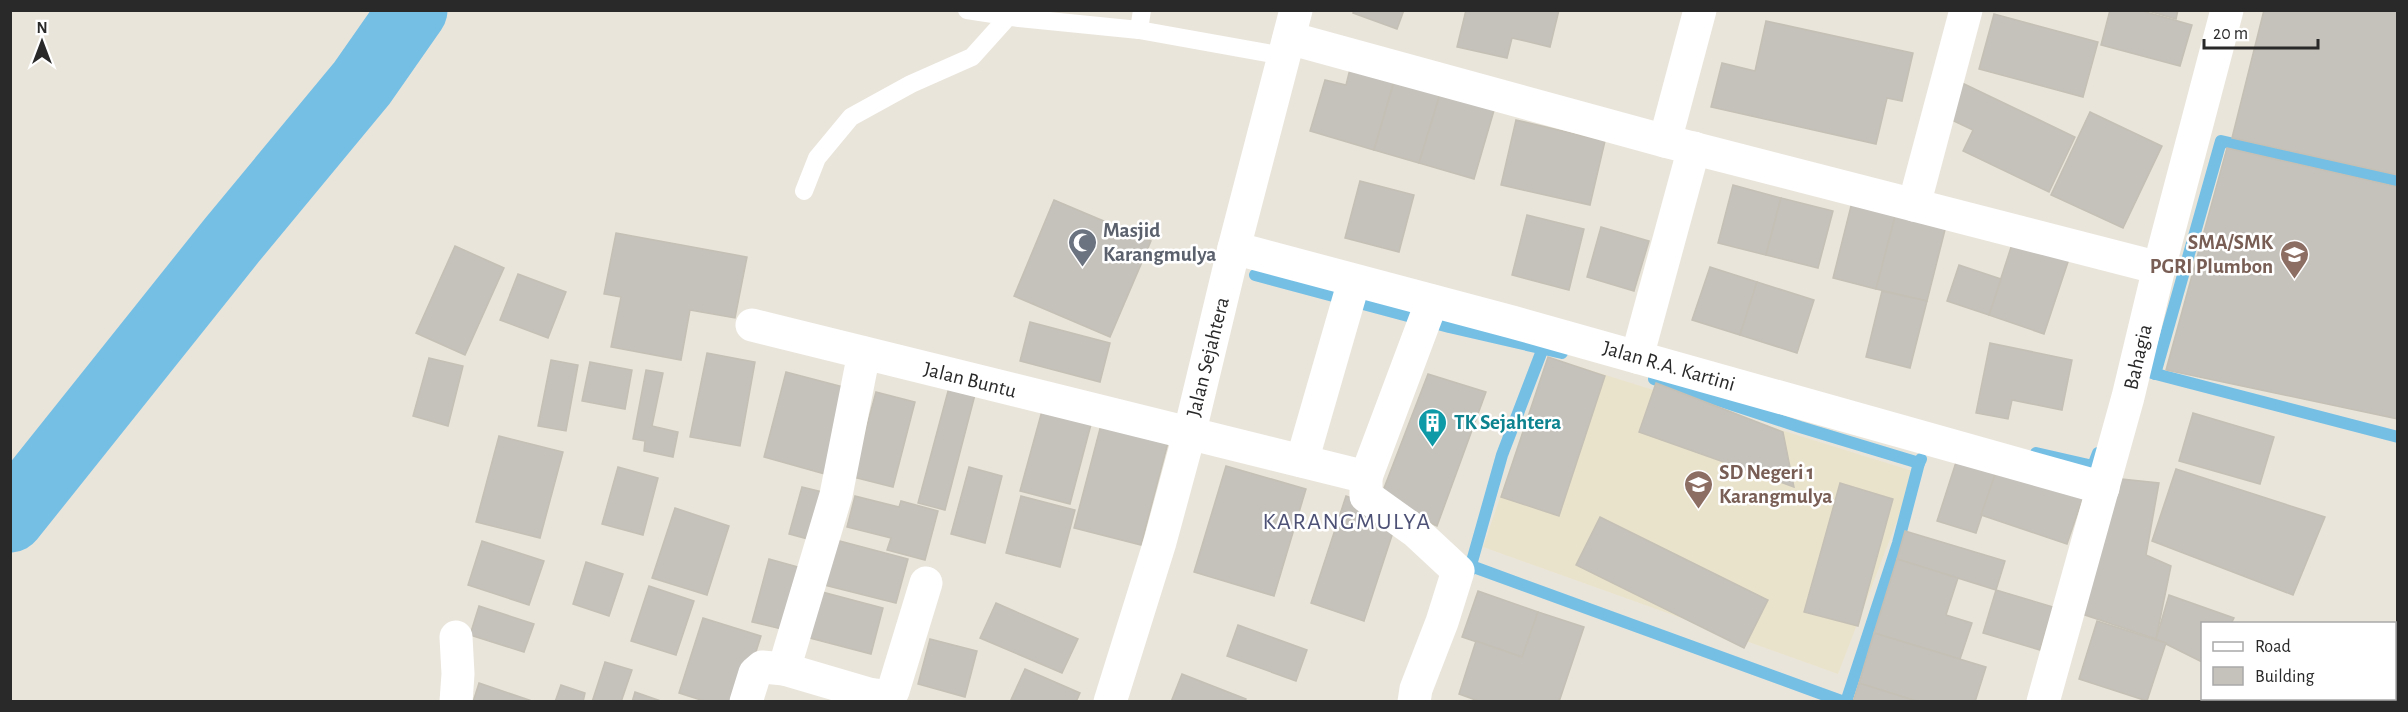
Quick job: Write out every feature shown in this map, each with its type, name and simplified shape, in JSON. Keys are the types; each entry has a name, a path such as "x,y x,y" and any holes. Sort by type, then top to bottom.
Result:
{"street":[{"path":"1638,357 1680,145 1700,10"},
{"path":"1914,205 1966,10"},
{"name":"Bahagia","path":"2050,700 2227,10"},
{"path":"1290,35 1680,145 2159,268"},
{"name":"Jalan Sejahtera","path":"1110,702 1160,542 1189,435 1234,248 1290,35"},
{"name":"Jalan R.A. Kartini","path":"1234,248 1638,357 2103,488"},
{"path":"1302,461 1354,282"},
{"path":"1414,702 1416,689 1442,622 1458,571 1415,531 1366,496 1366,477 1432,302"},
{"name":"Jalan Buntu","path":"752,325 1366,477"},
{"path":"784,669 836,495 864,353"},
{"path":"746,702 755,673 762,667 784,669 869,694 882,696 893,691 926,583"},
{"path":"456,637 458,674 456,702"}],"lane":[{"path":"967,10 1139,30 1290,35"},
{"path":"1139,30 1142,10"},
{"path":"804,191 817,158 851,117 911,84 972,57 1016,15"}],"shaded area":[{"name":"SD Negeri 1 Karangmulya","path":"1548,357 1916,472 1838,674 1483,547"}],"building":[{"path":"1354,10 1404,10 1397,29 1353,13"},
{"path":"1466,10 1559,10 1550,47 1512,38 1507,58 1457,47"},
{"path":"2110,10 2139,10 2192,25 2180,66 2101,45"},
{"path":"2145,10 2178,10 2176,19"},
{"path":"2264,10 2398,10 2398,175 2232,138"},
{"path":"1994,14 2098,42 2083,97 1979,69"},
{"path":"1766,21 1913,53 1902,101 1887,98 1876,144 1711,107 1722,63 1755,71"},
{"path":"1351,65 1395,78 1374,150 1310,131 1325,80 1346,85"},
{"path":"1395,78 1441,91 1419,163 1374,150"},
{"path":"1960,82 2075,137 2049,192 1963,151 1973,130 1943,116"},
{"path":"1441,91 1495,107 1474,179 1419,163"},
{"path":"2090,112 2162,146 2123,228 2051,195"},
{"path":"1516,120 1605,141 1590,205 1501,185"},
{"name":"SMA/SMK PGRI Plumbon","path":"2227,148 2398,187 2398,419 2166,370"},
{"path":"1360,181 1414,195 1399,252 1345,238"},
{"path":"1733,185 1781,198 1766,255 1718,243"},
{"path":"1781,198 1833,211 1818,268 1766,255"},
{"path":"1853,198 1897,209 1876,289 1833,278"},
{"name":"Masjid Karangmulya","path":"1054,200 1151,241 1110,337 1014,296"},
{"path":"1897,209 1947,222 1927,301 1876,289"},
{"path":"1527,215 1584,229 1569,290 1512,275"},
{"path":"1601,227 1649,241 1634,291 1587,277"},
{"path":"616,233 747,257 735,318 690,310 681,360 611,347 621,297 604,294"},
{"path":"2013,241 2069,259 2044,334 1989,315"},
{"path":"455,246 504,268 465,355 416,333"},
{"path":"1959,265 2001,279 1989,315 1947,301"},
{"path":"1710,267 1757,282 1740,335 1692,320"},
{"path":"518,274 566,292 548,338 500,320"},
{"path":"1757,282 1814,300 1797,353 1740,335"},
{"path":"1882,291 1927,301 1910,368 1866,357"},
{"path":"1030,322 1110,343 1100,382 1020,361"},
{"path":"1990,343 2072,360 2062,410 2012,400 2008,419 1976,413"},
{"path":"707,353 755,362 740,446 690,437"},
{"path":"1548,357 1605,376 1559,516 1501,497"},
{"path":"429,358 463,366 448,426 413,416"},
{"path":"551,360 578,365 566,431 538,426"},
{"path":"590,362 632,370 625,409 582,401"},
{"path":"646,370 663,373 652,426 678,432 673,457 644,451 645,441 633,439"},
{"path":"786,372 855,390 832,476 764,457"},
{"name":"TK Sejahtera","path":"1428,374 1486,392 1437,526 1379,501"},
{"path":"951,380 977,387 945,510 918,503"},
{"path":"1656,383 1783,432 1794,487 1639,432"},
{"path":"876,392 915,402 893,487 853,477"},
{"path":"1045,400 1094,413 1070,504 1020,491"},
{"path":"2193,413 2274,437 2260,484 2179,461"},
{"path":"1102,421 1169,439 1141,545 1074,528"},
{"path":"499,436 563,452 540,538 476,522"},
{"path":"1958,456 1997,469 1976,533 1937,521"},
{"path":"1226,466 1306,489 1274,596 1194,572"},
{"path":"618,467 658,478 643,535 602,524"},
{"path":"969,467 1002,476 985,543 951,534"},
{"path":"1997,469 2083,497 2067,544 1981,515"},
{"path":"2176,469 2325,517 2293,595 2152,541"},
{"path":"2112,478 2159,483 2146,555 2171,566 2156,639 2070,610"},
{"path":"1840,483 1893,499 1858,626 1804,612"},
{"path":"802,487 831,494 819,542 789,534"},
{"path":"855,496 899,507 901,501 938,511 925,560 887,550 891,538 847,527"},
{"path":"1021,496 1075,510 1060,567 1006,553"},
{"path":"1346,496 1399,514 1364,621 1311,603"},
{"path":"675,508 729,526 707,595 652,578"},
{"path":"1600,517 1768,600 1744,648 1576,565"},
{"path":"1905,531 2005,561 1996,590 1897,559"},
{"path":"836,540 908,559 896,603 824,585"},
{"path":"482,541 544,561 529,605 468,585"},
{"path":"769,559 798,567 782,629 752,622"},
{"path":"1897,559 1958,578 1946,615 1972,623 1960,659 1874,633"},
{"path":"586,562 623,574 609,616 573,604"},
{"path":"649,586 694,601 676,655 631,641"},
{"path":"811,589 883,608 871,654 798,635"},
{"path":"1996,590 2053,607 2040,650 1983,633"},
{"path":"1478,591 1538,612 1522,657 1462,637"},
{"path":"2169,595 2234,618 2232,622 2201,622 2201,662 2156,639"},
{"path":"996,603 1078,639 1062,673 980,638"},
{"path":"479,606 534,624 524,652 470,635"},
{"path":"1538,612 1584,627 1559,702 1481,702 1459,694 1476,641 1522,657"},
{"path":"703,618 761,636 740,702 707,702 679,693"},
{"path":"2097,621 2166,643 2147,701 2079,679"},
{"path":"1238,625 1307,650 1296,681 1227,656"},
{"path":"1874,633 1986,667 1975,702 1919,702 1859,683"},
{"path":"930,639 977,651 965,697 918,684"},
{"path":"605,662 632,670 621,702 592,702"},
{"path":"1025,669 1080,693 1076,702 1010,702"},
{"path":"1182,674 1246,699 1245,702 1171,702"},
{"path":"479,683 535,702 473,702"},
{"path":"1859,683 1919,702 1853,702"},
{"path":"561,685 585,693 583,702 555,702"},
{"path":"635,692 661,701 661,702 632,702"},
{"path":"2260,700 2312,700 2311,702 2260,702"},
{"path":"2328,700 2386,700 2385,702 2328,702"}],"waterway":[{"path":"10,518 232,240 362,83 413,10"},
{"path":"2155,374 2221,141 2398,181"},
{"path":"1255,275 1449,327 1562,353"},
{"path":"1469,572 1502,455 1543,348"},
{"path":"2152,373 2398,437"},
{"path":"1654,379 1919,463 1921,459"},
{"path":"2036,453 2093,466 2098,453"},
{"path":"1846,702 1898,543 1919,463"},
{"path":"1471,566 1844,702"}],"place":[{"name":"Masjid Karangmulya","path":"1082,268"},
{"name":"SMA/SMK PGRI Plumbon","path":"2294,280"},
{"name":"TK Sejahtera","path":"1433,448"},
{"name":"SD Negeri 1 Karangmulya","path":"1698,510"}],"district":[{"name":"KARANGMULYA","path":"1347,522"}]}
